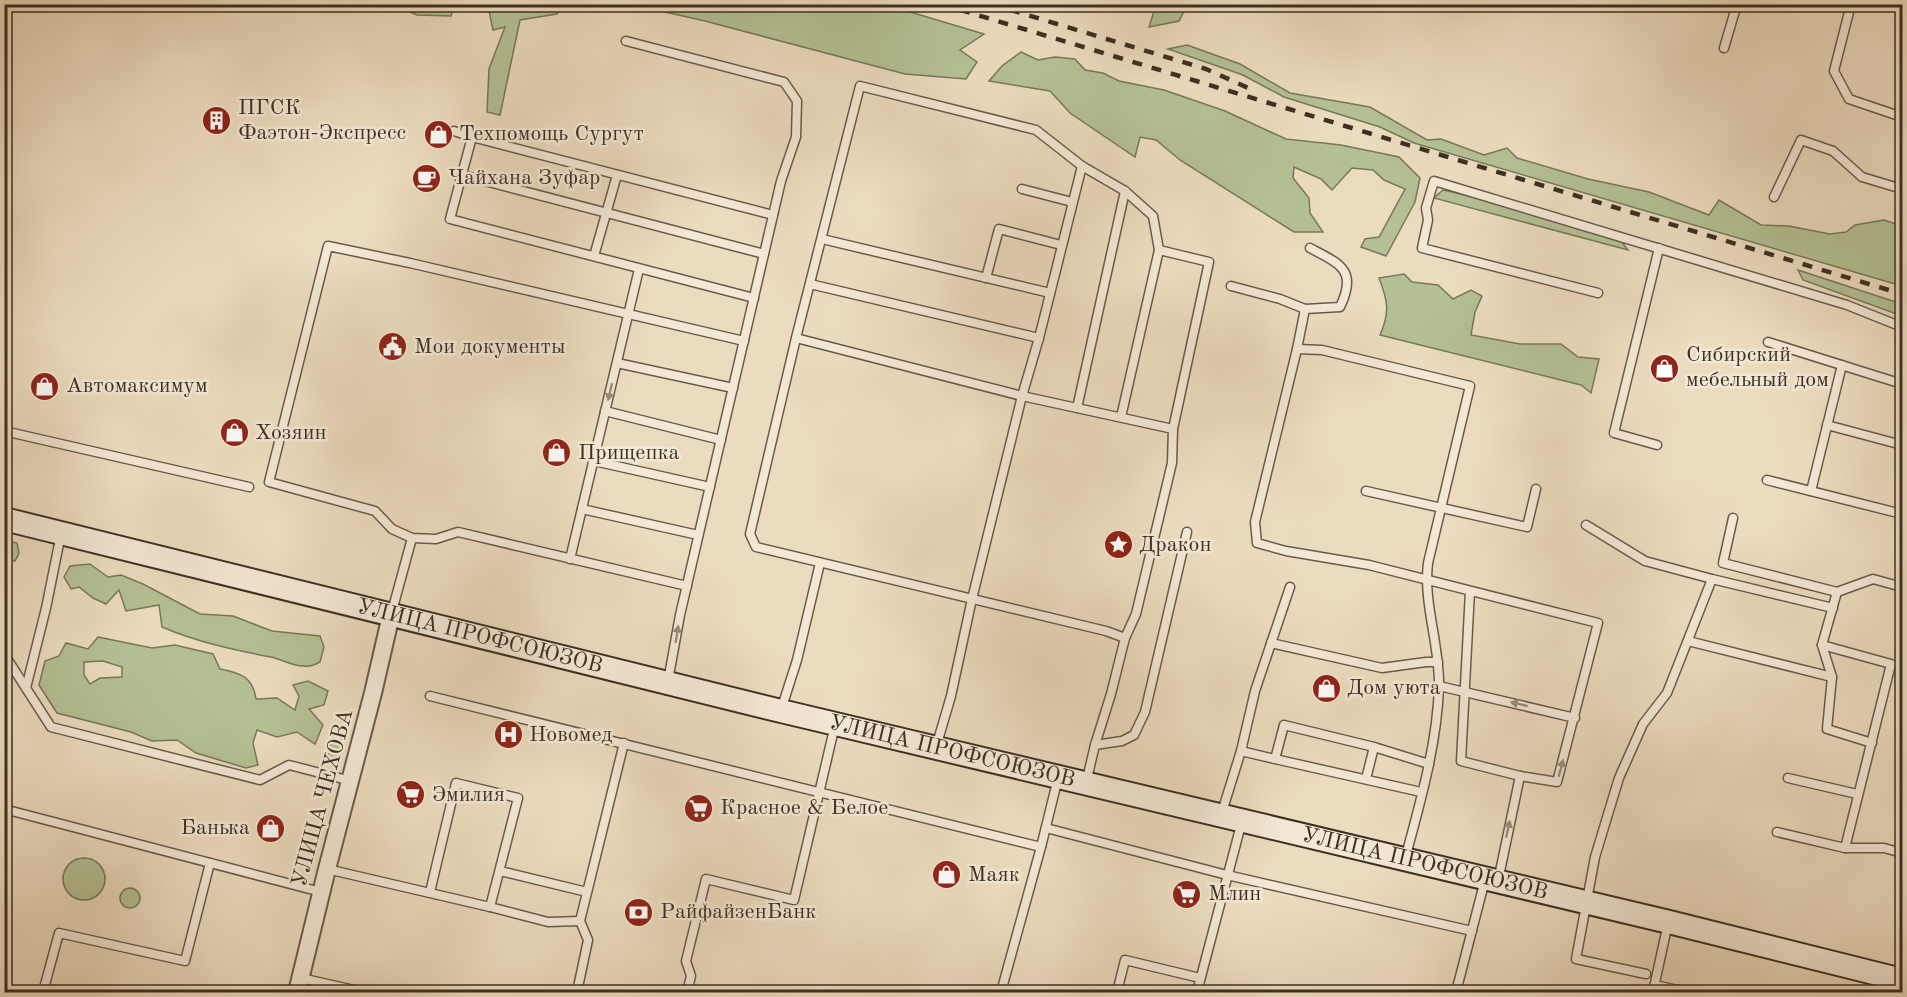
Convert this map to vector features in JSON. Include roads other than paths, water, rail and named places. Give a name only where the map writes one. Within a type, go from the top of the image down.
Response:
[{"type":"main road","name":"УЛИЦА ПРОФСОЮЗОВ","points":[[4,519],[781,711],[1669,922],[1902,980]]},
{"type":"street","name":"УЛИЦА ЧЕХОВА","points":[[299,985],[391,615]]},
{"type":"lane","points":[[1724,48],[1737,4]]},
{"type":"lane","points":[[1851,4],[1834,71],[1849,99],[1902,117]]},
{"type":"lane","points":[[626,40],[784,82],[797,101],[796,137],[781,181],[773,215],[698,535],[668,682]]},
{"type":"lane","points":[[1121,417],[1159,250],[1153,216],[1125,191],[1082,166],[1036,130],[860,86],[796,338],[750,534],[756,547],[1106,631],[1125,638]]},
{"type":"lane","points":[[454,131],[773,215]]},
{"type":"lane","points":[[472,137],[450,219],[754,298]]},
{"type":"lane","points":[[1774,197],[1801,140],[1833,151],[1862,177],[1902,189]]},
{"type":"lane","points":[[936,748],[961,658],[972,599],[1082,166]]},
{"type":"lane","points":[[462,175],[764,254]]},
{"type":"lane","points":[[594,256],[617,175]]},
{"type":"lane","points":[[1598,293],[1422,248],[1428,220],[1426,208],[1434,181],[1847,305],[1902,327]]},
{"type":"lane","points":[[1023,189],[1072,202]]},
{"type":"lane","points":[[1077,408],[1125,191]]},
{"type":"lane","points":[[986,278],[999,229],[1061,245]]},
{"type":"lane","points":[[822,239],[1050,293]]},
{"type":"lane","points":[[687,586],[458,532],[436,539],[412,538],[392,529],[375,511],[269,482],[328,246],[744,341]]},
{"type":"lane","points":[[1231,286],[1280,299],[1305,309],[1340,307],[1346,294],[1347,277],[1340,263],[1310,248]]},
{"type":"lane","points":[[1657,445],[1614,433],[1659,248]]},
{"type":"lane","points":[[1085,783],[1112,694],[1125,638],[1136,614],[1172,464],[1173,429],[1209,262],[1159,250]]},
{"type":"lane","points":[[570,559],[639,268]]},
{"type":"lane","points":[[810,284],[1039,338]]},
{"type":"lane","points":[[1305,309],[1255,522],[1257,543],[1286,551],[1369,565],[1598,623],[1557,782],[1520,776],[1461,761],[1470,591]]},
{"type":"lane","points":[[796,338],[1022,396],[1173,429]]},
{"type":"lane","points":[[1768,342],[1902,384]]},
{"type":"lane","points":[[1297,349],[1322,350],[1470,386],[1428,562],[1426,579],[1438,662],[1439,686],[1429,764],[1405,860]]},
{"type":"lane","points":[[617,363],[733,388]]},
{"type":"lane","points":[[1810,491],[1842,365]]},
{"type":"lane","points":[[605,411],[721,440]]},
{"type":"lane","points":[[1827,425],[1902,445]]},
{"type":"lane","points":[[4,431],[249,487]]},
{"type":"lane","points":[[594,461],[710,487]]},
{"type":"lane","points":[[1767,480],[1902,514]]},
{"type":"lane","points":[[1366,491],[1527,527],[1536,489]]},
{"type":"lane","points":[[582,509],[698,535]]},
{"type":"lane","points":[[1733,518],[1723,563],[1837,591],[1873,579],[1902,587]]},
{"type":"lane","points":[[1586,525],[1644,561],[1833,609]]},
{"type":"lane","points":[[1095,745],[1122,741],[1134,735],[1145,712],[1187,532]]},
{"type":"lane","points":[[26,688],[46,608],[61,533]]},
{"type":"lane","points":[[391,615],[412,538]]},
{"type":"lane","points":[[781,711],[797,660],[820,563]]},
{"type":"lane","points":[[1646,974],[1576,959],[1595,857],[1619,778],[1643,724],[1667,693],[1712,579]]},
{"type":"lane","points":[[1198,992],[1227,875],[1231,818],[1241,751],[1255,692],[1290,587]]},
{"type":"lane","points":[[1837,591],[1822,645],[1832,677],[1827,729],[1872,743]]},
{"type":"lane","points":[[1688,642],[1832,677]]},
{"type":"lane","points":[[1271,643],[1382,668],[1438,662]]},
{"type":"lane","points":[[1822,645],[1891,664],[1845,849]]},
{"type":"lane","points":[[4,654],[51,727],[260,780],[289,765],[351,781]]},
{"type":"lane","points":[[1439,686],[1575,718]]},
{"type":"lane","points":[[430,696],[1041,847]]},
{"type":"lane","points":[[687,993],[692,976],[686,961],[706,879],[794,900],[835,724]]},
{"type":"lane","points":[[1275,759],[1284,725],[1374,747],[1429,764]]},
{"type":"lane","points":[[577,993],[588,940],[580,921],[624,743]]},
{"type":"lane","points":[[1366,779],[1374,747]]},
{"type":"lane","points":[[1241,751],[1421,792]]},
{"type":"lane","points":[[1456,993],[1472,931],[1492,880],[1520,776]]},
{"type":"lane","points":[[1001,993],[1058,777]]},
{"type":"lane","points":[[1788,778],[1857,795]]},
{"type":"lane","points":[[430,892],[456,783],[518,798],[490,907]]},
{"type":"lane","points":[[4,809],[321,892]]},
{"type":"lane","points":[[1046,828],[1227,875],[1472,931]]},
{"type":"lane","points":[[1777,832],[1845,849],[1884,848],[1902,853]]},
{"type":"lane","points":[[43,993],[59,933],[185,961],[210,863]]},
{"type":"lane","points":[[327,868],[548,922],[580,921]]},
{"type":"lane","points":[[500,871],[587,892]]},
{"type":"lane","points":[[1669,922],[1654,989],[1687,993]]},
{"type":"lane","points":[[1117,993],[1125,960],[1200,978]]},
{"type":"lane","points":[[299,985],[363,993]]},
{"type":"railway","points":[[941,4],[1902,294]]},
{"type":"railway","points":[[991,4],[1206,69],[1255,91]]},
{"type":"place","name":"ПГСК Фаэтон-Экспресс","points":[[217,121]]},
{"type":"place","name":"Техпомощь Сургут","points":[[438,134]]},
{"type":"place","name":"Чайхана Зуфар","points":[[427,178]]},
{"type":"place","name":"Мои документы","points":[[393,347]]},
{"type":"place","name":"Сибирский мебельный дом","points":[[1665,368]]},
{"type":"place","name":"Автомаксимум","points":[[45,386]]},
{"type":"place","name":"Хозяин","points":[[234,433]]},
{"type":"place","name":"Прищепка","points":[[557,453]]},
{"type":"place","name":"Дракон","points":[[1118,545]]},
{"type":"place","name":"Дом уюта","points":[[1326,688]]},
{"type":"place","name":"Новомед","points":[[508,735]]},
{"type":"place","name":"Эмилия","points":[[411,795]]},
{"type":"place","name":"Красное & Белое","points":[[699,808]]},
{"type":"place","name":"Банька","points":[[271,828]]},
{"type":"place","name":"Маяк","points":[[947,875]]},
{"type":"place","name":"Млин","points":[[1187,894]]},
{"type":"place","name":"РайфайзенБанк","points":[[639,912]]}]
